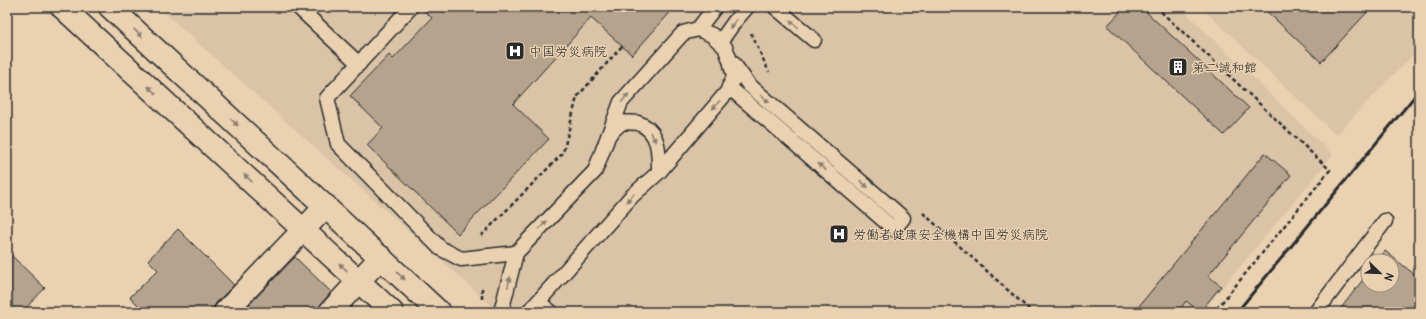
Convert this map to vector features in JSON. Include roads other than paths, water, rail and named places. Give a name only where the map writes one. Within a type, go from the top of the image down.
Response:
[{"type":"street","points":[[62,7],[392,312]]},
{"type":"street","points":[[110,7],[439,312]]},
{"type":"street","points":[[226,312],[326,206]]},
{"type":"street","points":[[330,312],[381,257]]},
{"type":"lane","points":[[298,7],[359,64]]},
{"type":"lane","points":[[501,312],[516,253],[595,171],[621,102],[683,33],[698,29],[715,7]]},
{"type":"lane","points":[[720,42],[735,20],[748,7]]},
{"type":"lane","points":[[775,7],[814,40]]},
{"type":"lane","points":[[410,8],[327,98],[338,144],[440,248],[462,259],[516,253]]},
{"type":"lane","points":[[528,312],[632,196],[659,172],[727,92],[734,77],[725,47],[712,35],[698,29]]},
{"type":"lane","points":[[730,60],[749,85],[903,218],[894,229],[730,87]]},
{"type":"lane","points":[[609,133],[622,122],[638,123],[651,132],[658,146],[659,172]]},
{"type":"lane","points":[[1316,312],[1385,221]]},
{"type":"lane","points":[[538,302],[551,312]]},
{"type":"railway","points":[[1237,312],[1419,91]]},
{"type":"place","name":"中国労災病院","points":[[515,51]]},
{"type":"place","name":"第二誠和館","points":[[1178,67]]},
{"type":"place","name":"労働者健康安全機構中国労災病院","points":[[839,234]]}]
